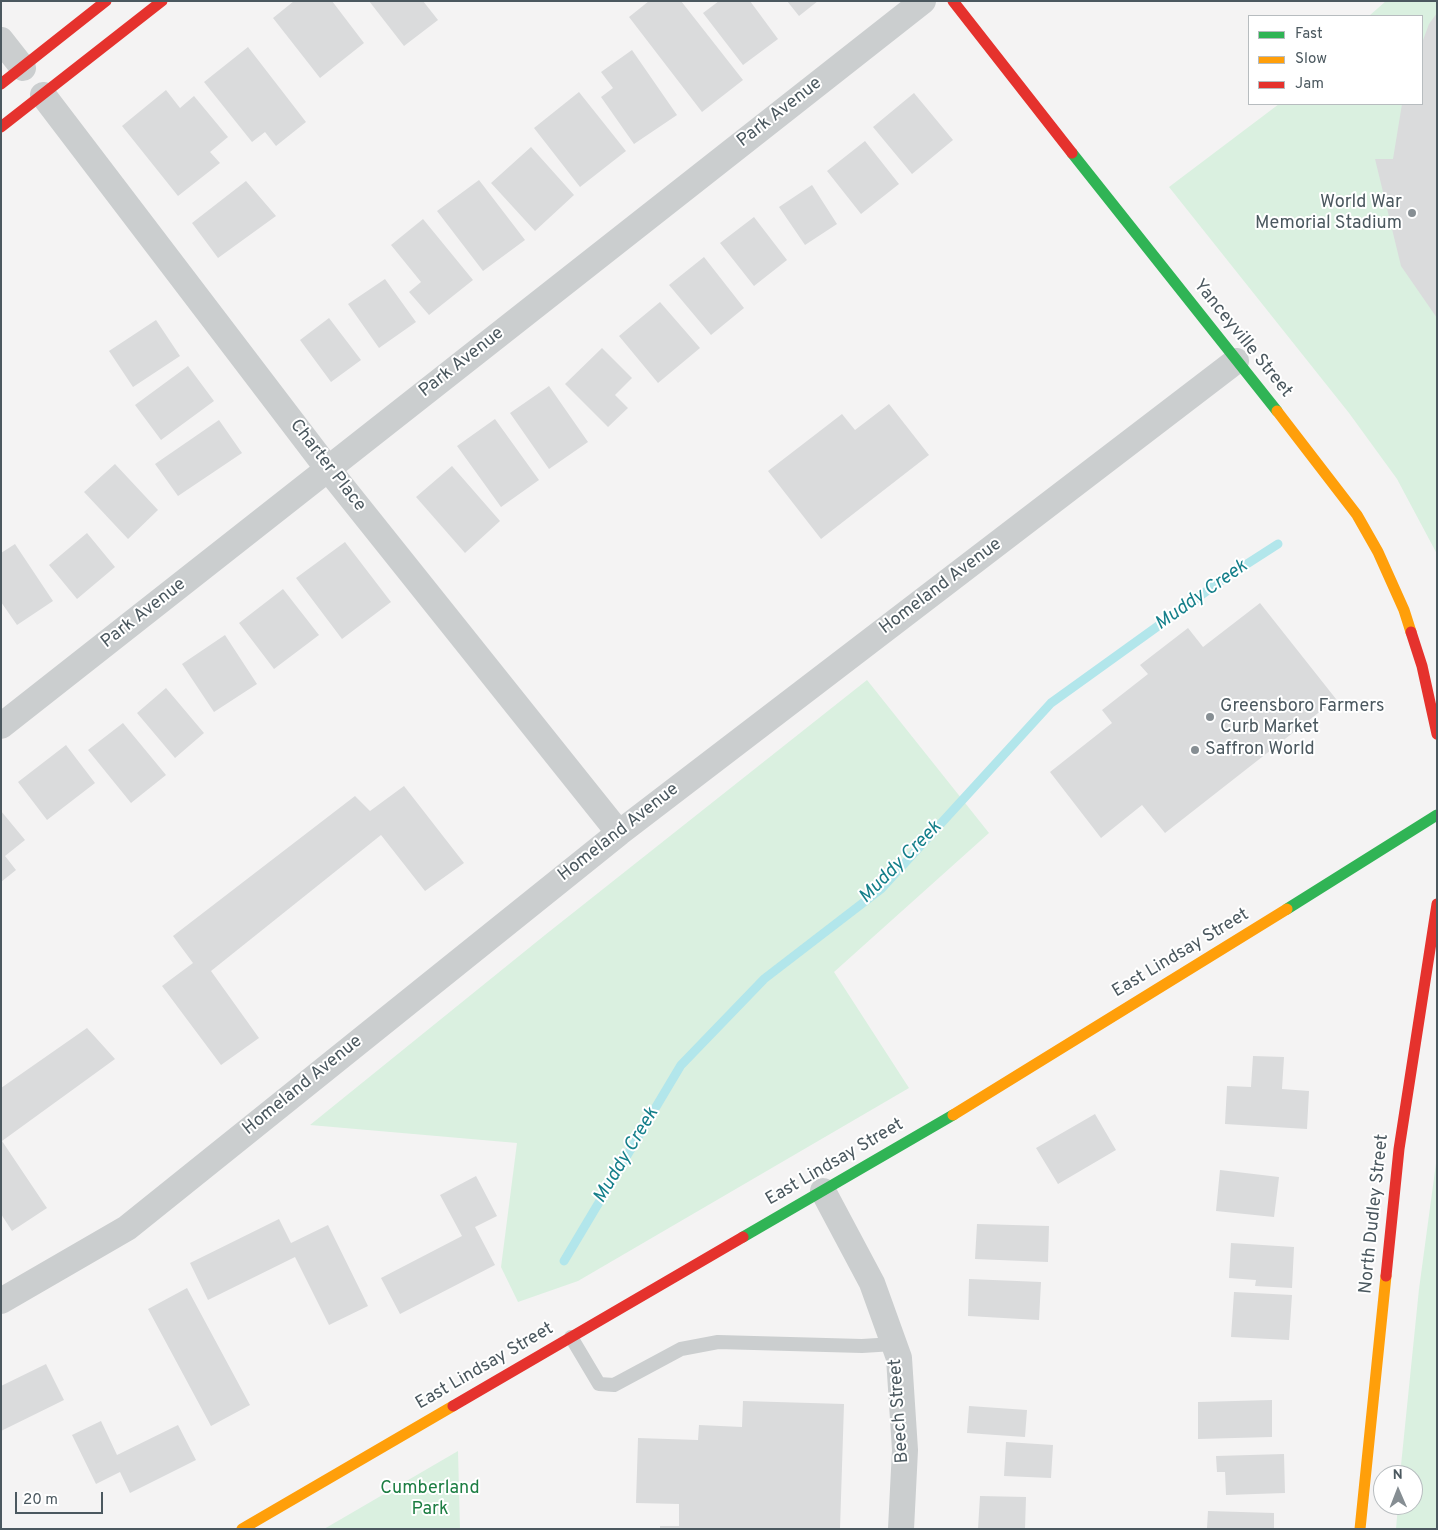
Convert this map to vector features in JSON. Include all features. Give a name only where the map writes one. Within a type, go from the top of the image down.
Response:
[{"type":"street","points":[[1,84],[106,1]]},
{"type":"street","points":[[1,127],[162,1]]},
{"type":"street","name":"Park Avenue","points":[[1,726],[923,1]]},
{"type":"street","name":"Yanceyville Street","points":[[953,1],[1313,456],[1357,515],[1378,552],[1404,610],[1422,666],[1437,734]]},
{"type":"street","points":[[1,40],[22,68]]},
{"type":"street","name":"Charter Place","points":[[43,95],[328,469],[618,833]]},
{"type":"street","name":"Homeland Avenue","points":[[1,1301],[127,1228],[618,833],[1236,361]]},
{"type":"street","name":"East Lindsay Street","points":[[242,1529],[822,1191],[1278,916],[1437,815]]},
{"type":"street","name":"North Dudley Street","points":[[1360,1529],[1399,1149],[1437,904]]},
{"type":"street","name":"Beech Street","points":[[822,1191],[872,1283],[899,1358],[906,1450],[901,1529]]},
{"type":"lane","points":[[571,1337],[599,1384],[614,1385],[681,1349],[718,1342],[862,1346],[894,1344]]},
{"type":"green space","points":[[1386,1],[1437,1],[1437,554],[1397,479],[1349,413],[1169,187],[1278,105],[1423,105],[1423,15],[1370,15]]},
{"type":"green space","points":[[867,680],[989,833],[834,972],[909,1088],[578,1281],[518,1302],[501,1267],[517,1143],[310,1125],[545,935]]},
{"type":"green space","points":[[1437,1156],[1437,1529],[1396,1529],[1397,1515],[1423,1515],[1423,1465],[1401,1465],[1419,1289]]},
{"type":"green space","name":"Cumberland Park","points":[[458,1451],[460,1529],[324,1529]]},
{"type":"building","points":[[294,1],[332,1],[364,43],[320,78],[273,18]]},
{"type":"building","points":[[369,1],[423,1],[438,20],[404,46]]},
{"type":"building","points":[[649,1],[681,1],[743,80],[702,112],[629,17]]},
{"type":"building","points":[[719,1],[750,1],[778,39],[743,65],[703,13]]},
{"type":"building","points":[[787,1],[818,1],[799,16]]},
{"type":"building","name":"World War Memorial Stadium","points":[[1437,13],[1437,318],[1401,266],[1375,159],[1393,159],[1402,105],[1423,105],[1423,40],[1429,24]]},
{"type":"building","points":[[248,47],[306,122],[276,146],[265,132],[252,142],[204,82]]},
{"type":"building","points":[[632,50],[677,115],[634,144],[601,97],[613,88],[601,72]]},
{"type":"building","points":[[166,90],[180,108],[194,96],[228,137],[210,152],[220,163],[178,196],[122,126]]},
{"type":"building","points":[[579,92],[626,151],[580,187],[534,128]]},
{"type":"building","points":[[914,93],[953,140],[912,174],[873,127]]},
{"type":"building","points":[[865,141],[899,184],[861,214],[827,171]]},
{"type":"building","points":[[531,147],[574,195],[535,231],[491,183]]},
{"type":"building","points":[[479,180],[525,240],[483,271],[437,211]]},
{"type":"building","points":[[246,181],[276,216],[218,258],[192,223]]},
{"type":"building","points":[[812,185],[837,224],[805,245],[779,207]]},
{"type":"building","points":[[754,217],[787,260],[754,286],[720,243]]},
{"type":"building","points":[[423,219],[473,280],[429,315],[409,292],[421,282],[391,245]]},
{"type":"building","points":[[704,257],[744,308],[711,335],[669,285]]},
{"type":"building","points":[[385,279],[416,322],[379,348],[348,304]]},
{"type":"building","points":[[660,302],[700,348],[658,383],[619,336]]},
{"type":"building","points":[[329,318],[361,360],[331,382],[300,340]]},
{"type":"building","points":[[156,320],[180,356],[133,387],[109,351]]},
{"type":"building","points":[[602,348],[632,378],[615,395],[628,408],[608,427],[565,384]]},
{"type":"building","points":[[188,366],[214,401],[161,440],[135,405]]},
{"type":"building","points":[[549,386],[588,442],[549,469],[510,413]]},
{"type":"building","points":[[889,404],[929,455],[821,539],[768,471],[842,414],[855,430]]},
{"type":"building","points":[[495,419],[539,480],[501,507],[457,446]]},
{"type":"building","points":[[219,420],[242,453],[178,496],[155,464]]},
{"type":"building","points":[[115,464],[158,510],[128,539],[84,492]]},
{"type":"building","points":[[452,466],[500,521],[465,553],[416,497]]},
{"type":"building","points":[[87,533],[115,567],[77,599],[49,565]]},
{"type":"building","points":[[345,542],[391,602],[342,639],[296,578]]},
{"type":"building","points":[[15,544],[53,601],[17,625],[1,602],[1,553]]},
{"type":"building","points":[[283,589],[319,635],[274,669],[239,623]]},
{"type":"building","name":"Greensboro Farmers Curb Market","points":[[1260,603],[1336,699],[1165,833],[1142,805],[1101,838],[1050,772],[1112,723],[1102,710],[1148,674],[1140,665],[1188,628],[1203,647]]},
{"type":"building","points":[[225,635],[257,684],[214,712],[182,664]]},
{"type":"building","points":[[166,688],[204,733],[175,758],[137,713]]},
{"type":"building","points":[[123,723],[166,775],[131,803],[88,750]]},
{"type":"building","points":[[66,745],[95,783],[47,820],[18,782]]},
{"type":"building","points":[[404,786],[464,863],[425,891],[381,835],[211,971],[259,1038],[221,1065],[162,986],[193,963],[173,936],[355,796],[370,811]]},
{"type":"building","points":[[1,811],[25,840],[5,856],[16,870],[1,882]]},
{"type":"building","points":[[87,1028],[115,1059],[2,1141],[47,1208],[12,1231],[1,1214],[1,1088]]},
{"type":"building","points":[[1253,1056],[1284,1057],[1282,1089],[1309,1091],[1307,1129],[1225,1124],[1227,1086],[1251,1087]]},
{"type":"building","points":[[1095,1114],[1116,1150],[1058,1184],[1036,1148]]},
{"type":"building","points":[[1220,1170],[1279,1177],[1274,1217],[1216,1211]]},
{"type":"building","points":[[476,1176],[497,1216],[475,1227],[495,1265],[400,1314],[381,1278],[462,1236],[440,1195]]},
{"type":"building","points":[[279,1219],[291,1243],[328,1225],[368,1306],[329,1325],[295,1257],[208,1300],[190,1263]]},
{"type":"building","points":[[977,1224],[1049,1226],[1048,1262],[975,1259]]},
{"type":"building","points":[[1231,1243],[1294,1247],[1292,1288],[1255,1286],[1256,1280],[1229,1278]]},
{"type":"building","points":[[969,1279],[1041,1282],[1039,1320],[968,1316]]},
{"type":"building","points":[[187,1288],[250,1405],[211,1426],[148,1309]]},
{"type":"building","points":[[1234,1292],[1292,1295],[1289,1340],[1231,1337]]},
{"type":"building","points":[[46,1364],[64,1400],[1,1431],[1,1386]]},
{"type":"building","points":[[1272,1400],[1272,1437],[1198,1439],[1198,1402]]},
{"type":"building","points":[[743,1401],[844,1404],[840,1529],[660,1529],[660,1526],[679,1526],[679,1504],[636,1503],[638,1438],[698,1440],[699,1425],[742,1427]]},
{"type":"building","points":[[969,1406],[1027,1410],[1025,1437],[967,1433]]},
{"type":"building","points":[[101,1421],[117,1455],[178,1425],[196,1460],[130,1493],[120,1472],[96,1484],[72,1435]]},
{"type":"building","points":[[1006,1442],[1053,1445],[1051,1478],[1004,1476]]},
{"type":"building","points":[[1284,1454],[1285,1493],[1226,1495],[1225,1472],[1217,1472],[1216,1456]]},
{"type":"building","points":[[980,1496],[1026,1497],[1025,1529],[978,1529]]},
{"type":"building","points":[[1208,1511],[1274,1513],[1274,1529],[1207,1528]]},
{"type":"waterway","name":"Muddy Creek","points":[[564,1261],[681,1065],[764,979],[881,889],[1051,703],[1222,580],[1278,544]]},
{"type":"traffic: fast","points":[[1072,153],[1277,411]]},
{"type":"traffic: fast","points":[[1287,909],[1437,815]]},
{"type":"traffic: fast","points":[[743,1237],[953,1115]]},
{"type":"traffic: slow","points":[[1277,411],[1357,515],[1378,552],[1404,610],[1411,632]]},
{"type":"traffic: slow","points":[[953,1115],[1287,909]]},
{"type":"traffic: slow","points":[[1360,1529],[1386,1276]]},
{"type":"traffic: slow","points":[[242,1529],[453,1406]]},
{"type":"traffic: jam","points":[[1,84],[106,1]]},
{"type":"traffic: jam","points":[[1,127],[162,1]]},
{"type":"traffic: jam","points":[[953,1],[1072,153]]},
{"type":"traffic: jam","points":[[1411,632],[1422,666],[1437,734]]},
{"type":"traffic: jam","points":[[1386,1276],[1399,1149],[1437,904]]},
{"type":"traffic: jam","points":[[453,1406],[743,1237]]},
{"type":"place","name":"World War Memorial Stadium","points":[[1412,213]]},
{"type":"place","name":"Greensboro Farmers Curb Market","points":[[1210,717]]},
{"type":"place","name":"Saffron World","points":[[1195,750]]}]
